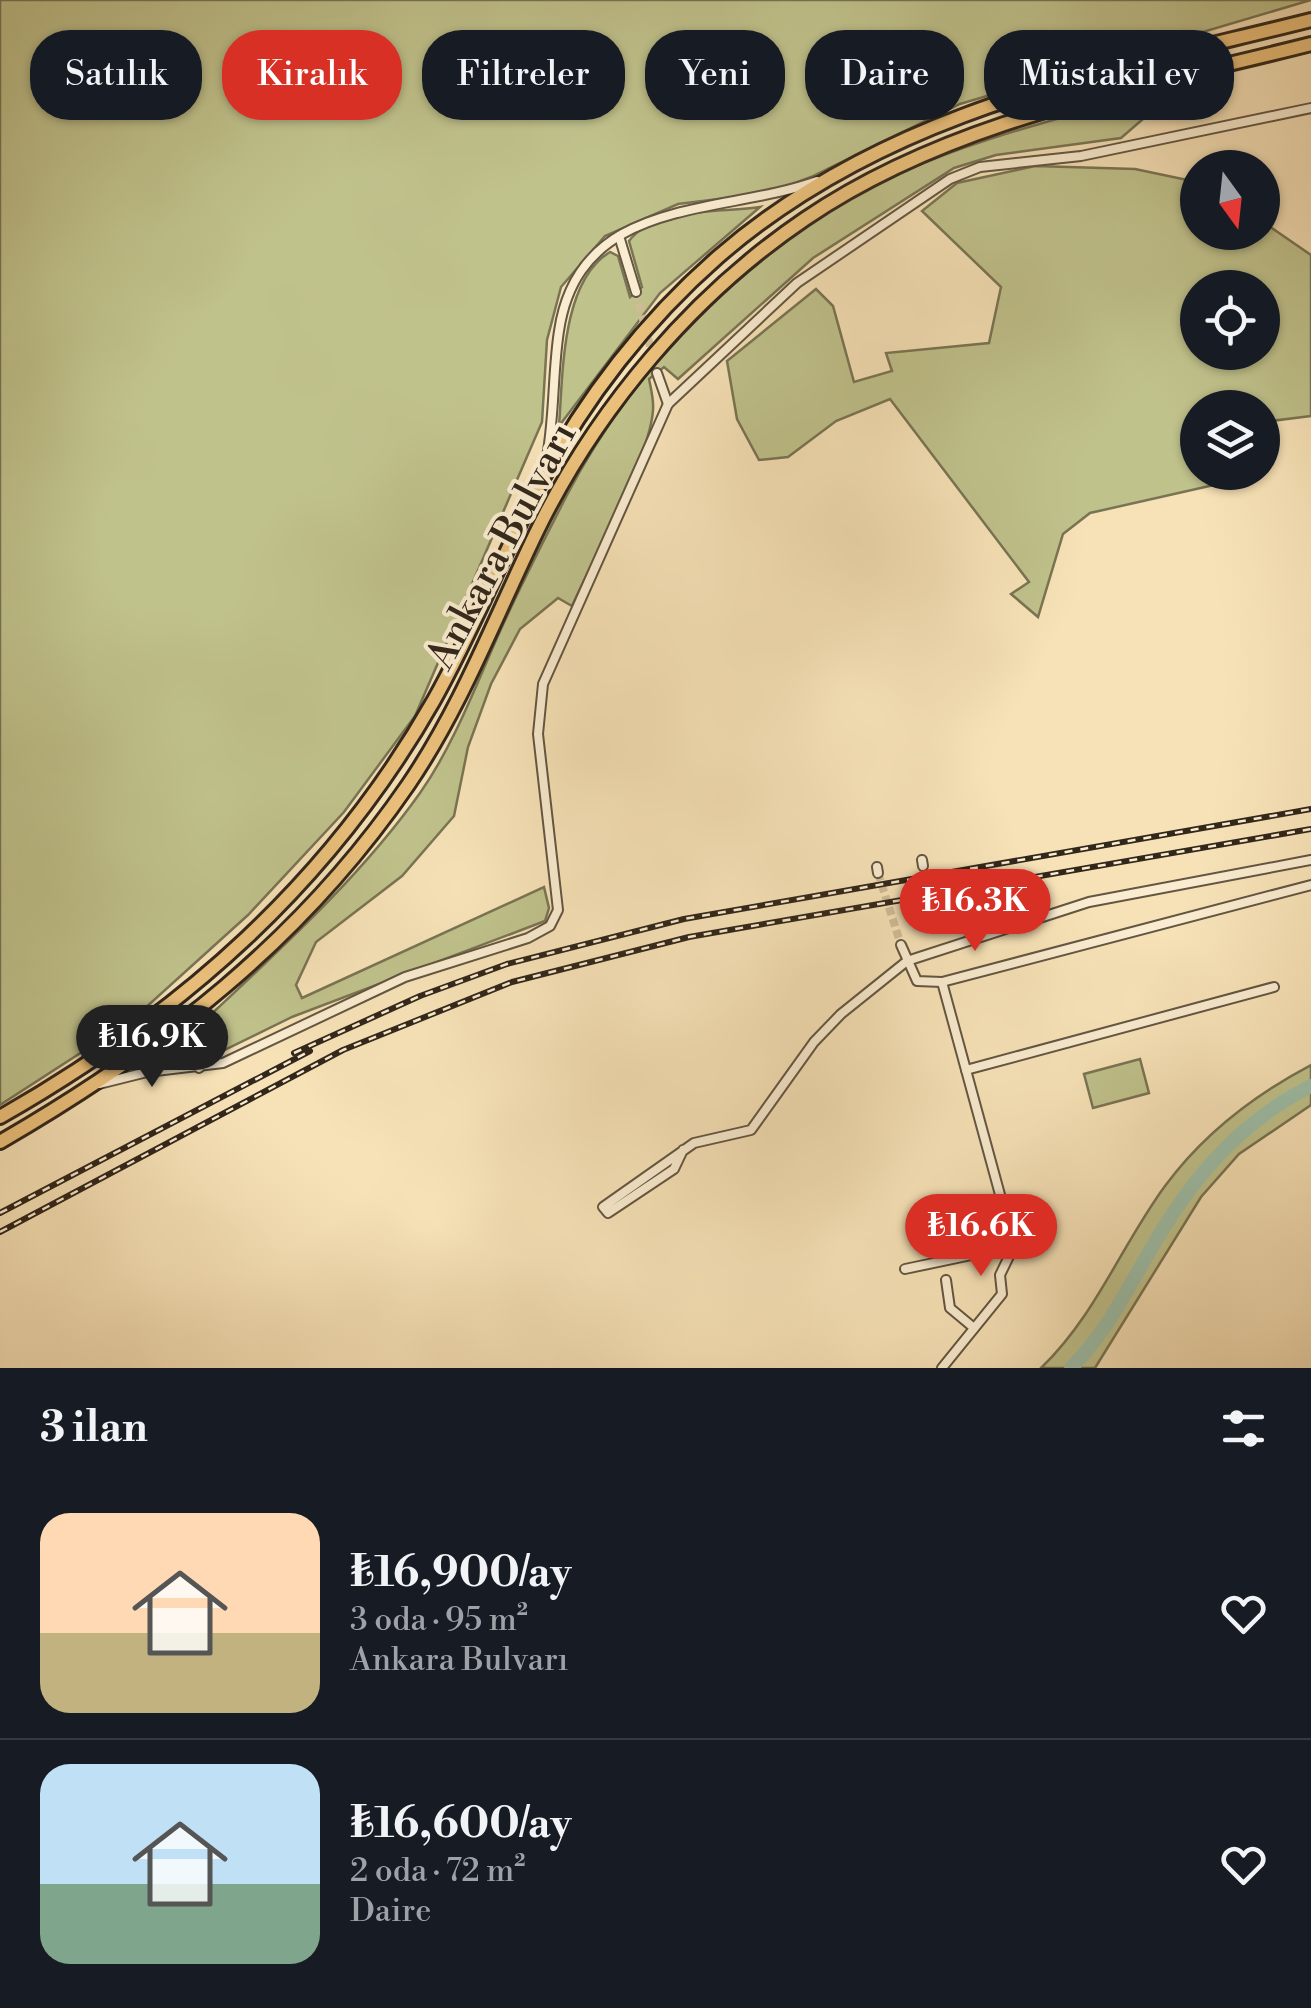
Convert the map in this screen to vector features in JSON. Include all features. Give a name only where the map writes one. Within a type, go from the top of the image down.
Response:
[{"type":"main road","name":"Ankara Bulvarı","points":[[0,1117],[78,1072],[179,1001],[260,926],[336,846],[391,771],[436,696],[542,479],[617,360],[718,257],[830,176],[872,151],[981,106],[1056,83],[1311,20]]},
{"type":"main road","name":"Ankara Bulvarı","points":[[0,1142],[99,1084],[193,1017],[283,935],[354,858],[398,798],[455,706],[541,524],[585,449],[635,376],[733,274],[804,220],[882,171],[973,132],[1311,44]]},
{"type":"street","points":[[99,1084],[147,1072],[223,1063],[405,977],[528,938],[550,926],[558,910],[538,734],[543,684],[668,404],[797,283],[950,179],[980,167],[1081,156],[1311,108]]},
{"type":"street","points":[[542,479],[552,431],[559,328],[573,287],[591,258],[619,236],[680,209],[782,194],[830,176]]},
{"type":"street","points":[[619,236],[636,292]]},
{"type":"street","points":[[657,373],[668,404]]},
{"type":"street","points":[[684,1150],[674,1168],[608,1213],[603,1207],[684,1150],[714,1137],[752,1130],[814,1042],[841,1014],[907,962],[1089,902],[1311,860]]},
{"type":"street","points":[[901,945],[922,985],[1311,885]]},
{"type":"street","points":[[938,934],[942,948]]},
{"type":"street","points":[[942,982],[1014,1246],[1000,1275],[1002,1294],[942,1368]]},
{"type":"street","points":[[966,1070],[1274,987]]},
{"type":"street","points":[[193,1017],[189,1056],[199,1068]]},
{"type":"street","points":[[905,1269],[1014,1246]]},
{"type":"street","points":[[946,1280],[950,1308],[974,1328]]},
{"type":"green space","points":[[0,0],[1311,0],[1210,30],[984,30],[984,97],[964,103],[964,30],[805,30],[805,120],[927,120],[811,177],[769,193],[678,204],[605,236],[561,287],[547,340],[542,422],[415,716],[344,812],[248,915],[133,1019],[0,1105]]},
{"type":"green space","points":[[1142,120],[1121,138],[996,155],[954,168],[813,258],[678,379],[664,367],[649,379],[653,406],[650,429],[619,507],[572,606],[558,598],[520,629],[491,684],[468,747],[454,816],[402,876],[316,942],[296,985],[302,998],[544,887],[549,908],[545,921],[292,1017],[204,1060],[195,1059],[194,1034],[202,1023],[344,885],[396,825],[432,775],[567,495],[627,400],[664,354],[748,271],[842,203],[921,164],[1047,122]]},
{"type":"green space","points":[[1035,166],[1135,169],[1180,178],[1180,250],[1280,250],[1280,234],[1311,255],[1311,416],[1280,420],[1280,390],[1180,390],[1180,490],[1192,490],[1090,513],[1063,534],[1038,617],[1011,594],[1029,582],[890,399],[836,421],[788,457],[759,460],[737,419],[727,361],[816,289],[833,306],[854,382],[892,371],[886,353],[989,343],[1001,287],[922,211],[957,183]]},
{"type":"green space","points":[[760,207],[660,293],[559,426],[564,356],[573,306],[594,266],[610,252],[618,256],[630,297],[642,287],[629,241],[641,230],[672,216]]},
{"type":"green space","points":[[1140,1059],[1149,1093],[1093,1108],[1084,1074]]},
{"type":"green space","points":[[1311,1065],[1311,1105],[1239,1154],[1201,1197],[1095,1368],[1041,1368],[1077,1326],[1149,1209],[1196,1149],[1231,1117]]},
{"type":"waterway","points":[[1071,1368],[1104,1328],[1198,1179],[1260,1118],[1311,1086]]},
{"type":"tunnel","points":[[636,292],[657,373]]},
{"type":"tunnel","points":[[923,866],[938,934]]},
{"type":"tunnel","points":[[878,873],[901,945]]},
{"type":"railway","points":[[294,1053],[420,996],[507,964],[684,919],[1311,809]]},
{"type":"railway","points":[[0,1232],[343,1050],[512,982],[689,937],[1311,829]]},
{"type":"railway","points":[[0,1213],[310,1051]]}]
